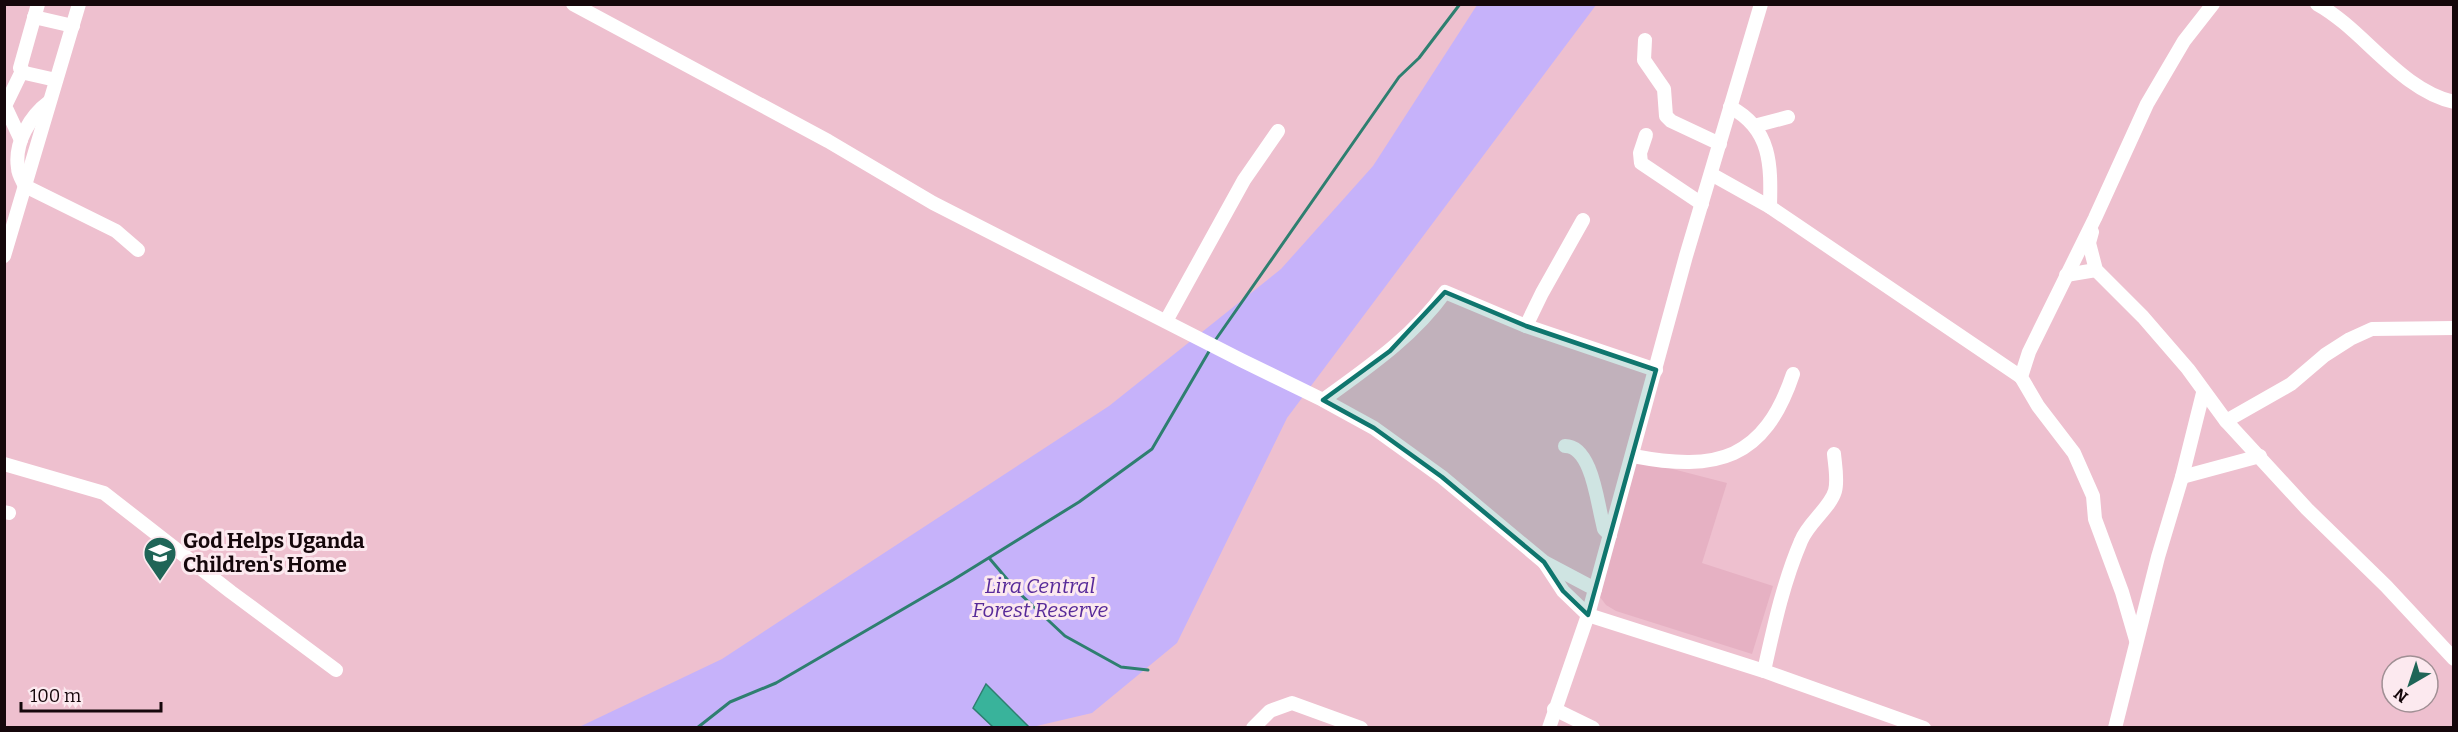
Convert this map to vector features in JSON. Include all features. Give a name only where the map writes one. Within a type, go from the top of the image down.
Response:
[{"type":"street","points":[[4,256],[79,4]]},
{"type":"street","points":[[573,4],[828,141],[933,203],[1374,428],[1419,459],[1544,562],[1595,589]]},
{"type":"street","points":[[1549,728],[1588,615],[1702,204],[1761,4]]},
{"type":"street","points":[[2021,377],[2029,352],[2095,218],[2147,104],[2184,41],[2213,4]]},
{"type":"street","points":[[2317,4],[2421,88],[2454,102]]},
{"type":"street","points":[[21,140],[5,106],[22,71],[20,68],[36,11],[73,26]]},
{"type":"street","points":[[1645,40],[1644,60],[1664,89],[1666,116],[1671,121],[1720,144]]},
{"type":"street","points":[[22,71],[56,80]]},
{"type":"street","points":[[49,102],[34,115],[21,140],[18,168],[25,186],[116,231],[138,250]]},
{"type":"street","points":[[1730,107],[1745,116],[1754,126],[1770,161],[1770,207]]},
{"type":"street","points":[[1754,126],[1788,117]]},
{"type":"street","points":[[1166,321],[1244,180],[1278,131]]},
{"type":"street","points":[[1646,135],[1640,153],[1641,163],[1702,204]]},
{"type":"street","points":[[1711,174],[1770,207],[2021,377],[2038,406],[2074,453],[2092,496],[2095,519],[2122,592],[2136,640]]},
{"type":"street","points":[[2095,218],[2089,243],[2096,270],[2143,317],[2188,369],[2203,393],[2226,421],[2307,509],[2386,586],[2454,660]]},
{"type":"street","points":[[1526,326],[1583,220]]},
{"type":"street","points":[[2066,275],[2096,270]]},
{"type":"street","points":[[1323,400],[1390,351],[1445,292],[1526,326],[1656,370]]},
{"type":"street","points":[[2226,421],[2282,389],[2325,355],[2350,339],[2372,329],[2454,328]]},
{"type":"street","points":[[1633,456],[1658,461],[1693,462],[1724,458],[1736,453],[1757,439],[1764,430],[1785,398],[1793,374]]},
{"type":"street","points":[[2115,728],[2158,556],[2182,477],[2203,393]]},
{"type":"street","points":[[1564,446],[1570,446],[1577,451],[1588,464],[1602,520],[1610,535]]},
{"type":"street","points":[[1764,671],[1780,596],[1801,541],[1808,526],[1833,497],[1836,489],[1834,454]]},
{"type":"street","points":[[2182,477],[2260,456]]},
{"type":"street","points":[[4,464],[104,493],[336,670]]},
{"type":"street","points":[[1544,562],[1563,591],[1588,615],[1764,671],[1924,728]]},
{"type":"street","points":[[1253,728],[1270,711],[1292,703],[1361,728]]},
{"type":"street","points":[[1554,709],[1593,728]]},
{"type":"highlighted area","points":[[1445,292],[1526,326],[1656,370],[1588,615],[1563,591],[1544,562],[1442,477],[1374,428],[1323,400],[1390,351]]},
{"type":"shaded area","points":[[1634,459],[1727,483],[1702,563],[1773,586],[1752,654],[1616,611],[1606,605],[1600,597],[1598,588]]},
{"type":"shaded area","points":[[986,684],[1029,727],[993,727],[973,708]]},
{"type":"green space","name":"Lira Central Forest Reserve","points":[[1477,5],[1596,5],[1287,418],[1177,643],[1092,713],[1028,728],[577,728],[722,659],[1109,406],[1281,269],[1373,166]]},
{"type":"waterway","points":[[1214,342],[1399,77],[1419,58],[1460,4]]},
{"type":"waterway","points":[[697,728],[730,702],[776,683],[953,580],[1079,502],[1152,449],[1211,348]]},
{"type":"waterway","points":[[990,559],[1017,591],[1065,636],[1121,667],[1148,670]]},
{"type":"place","name":"God Helps Uganda Children's Home","points":[[160,582]]}]
